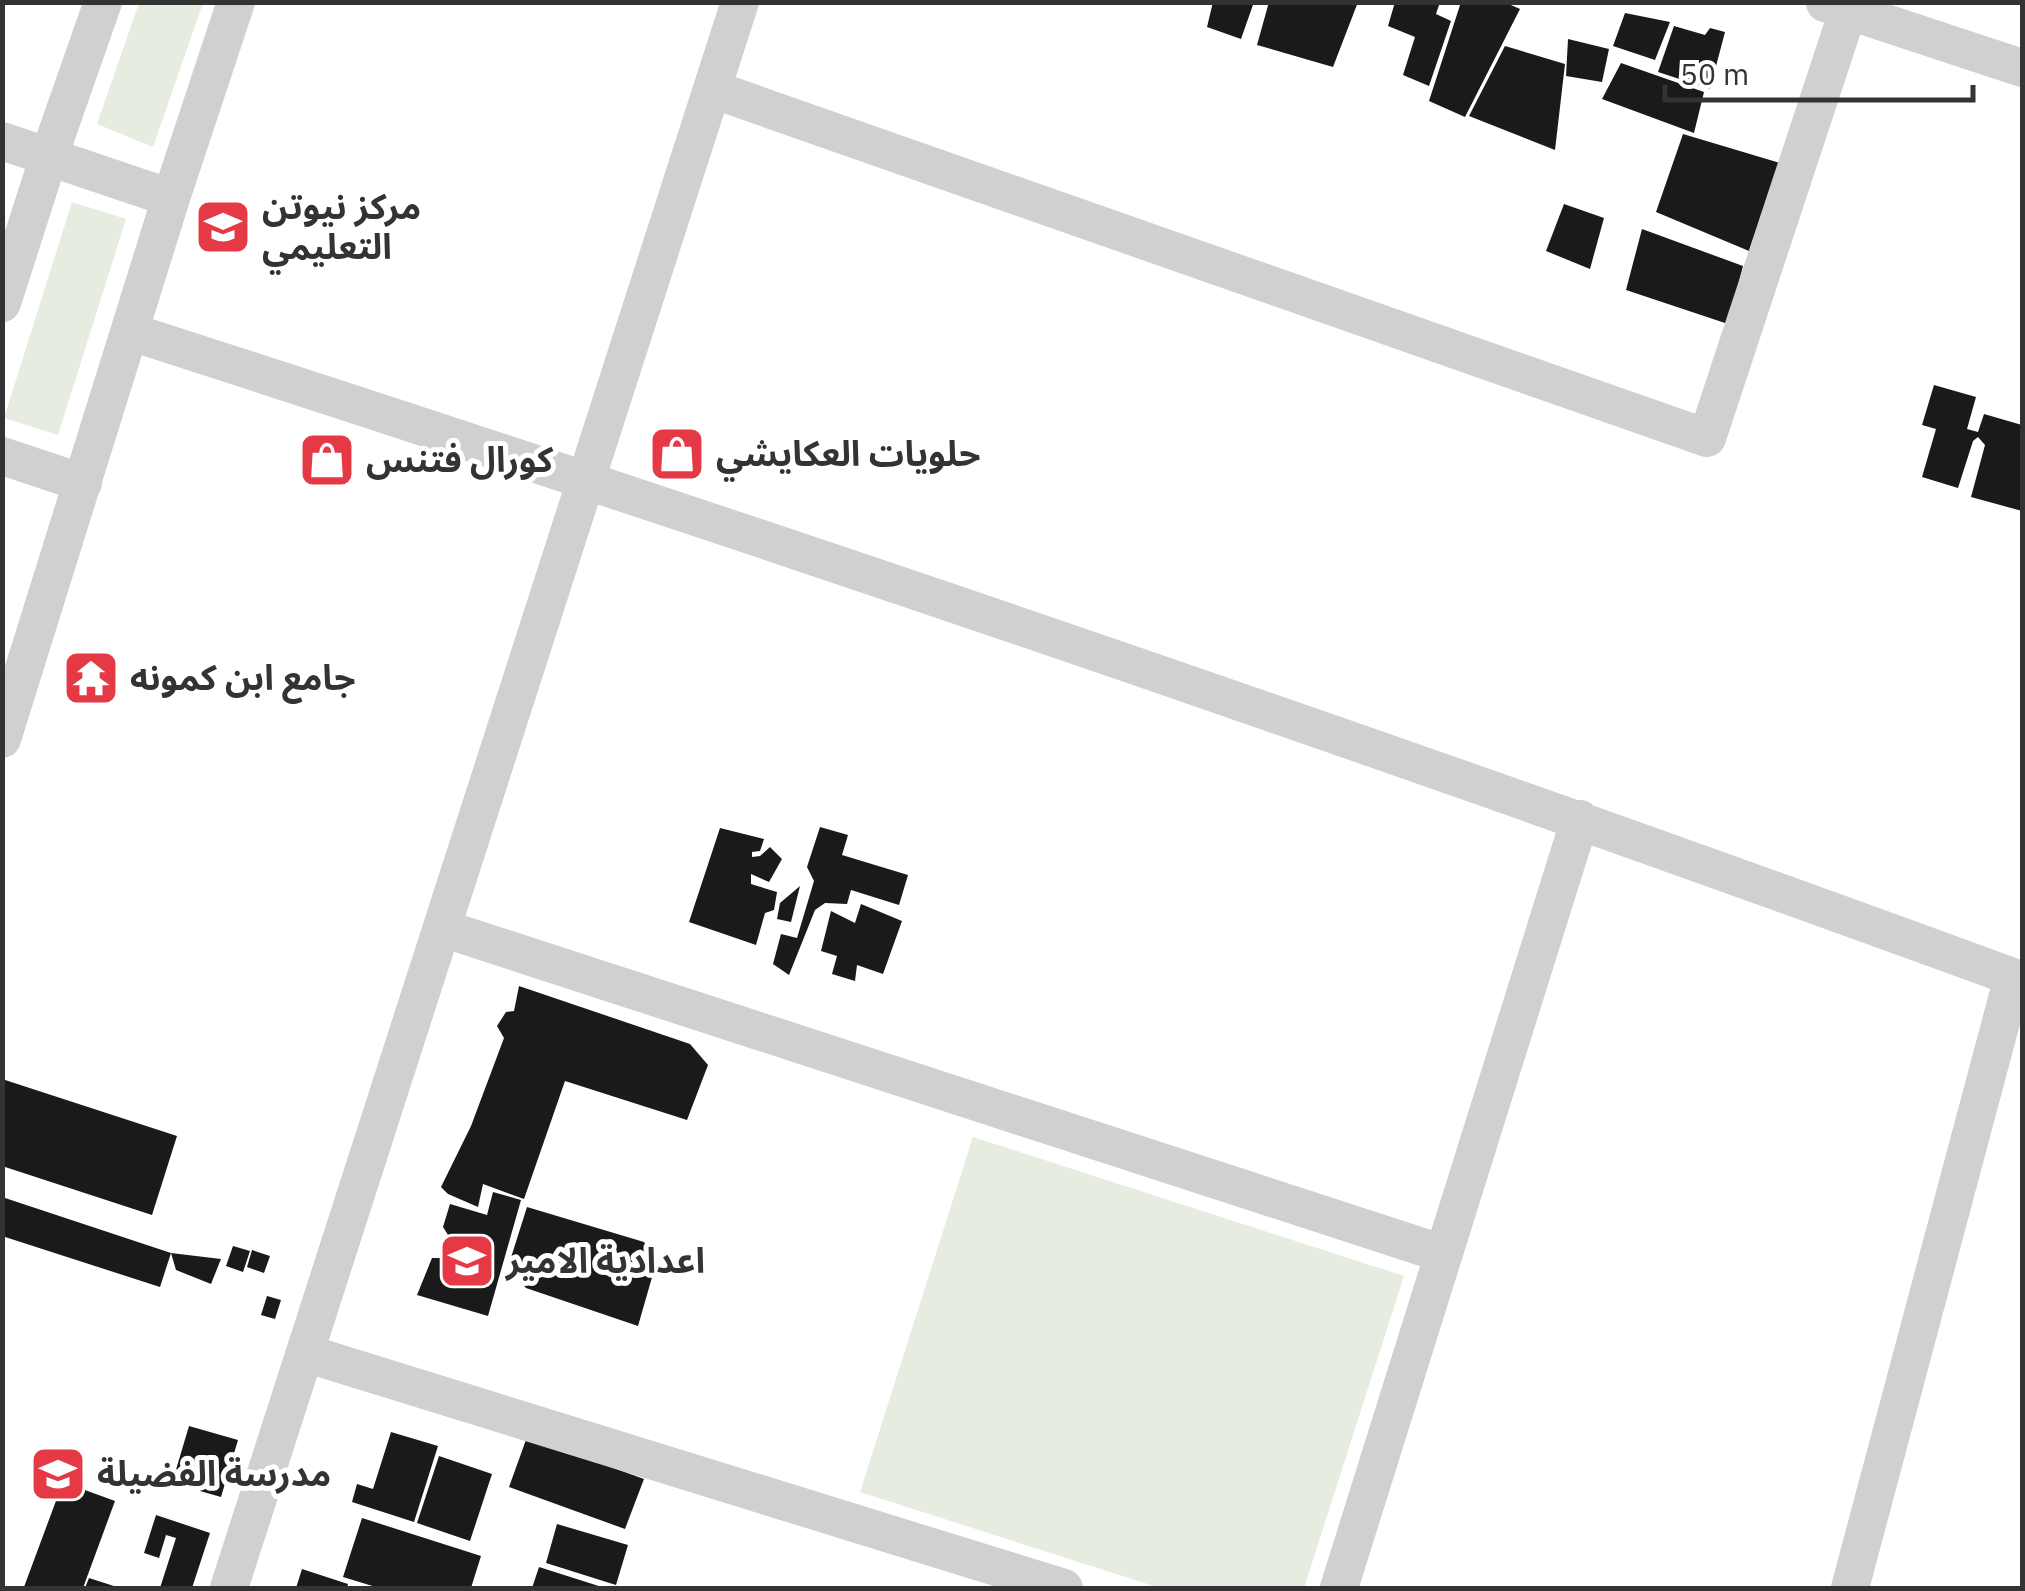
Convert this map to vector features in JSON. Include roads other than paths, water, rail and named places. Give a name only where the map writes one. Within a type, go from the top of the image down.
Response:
[{"type":"street","points":[[2,303],[48,156],[103,2]]},
{"type":"street","points":[[2,740],[236,2]]},
{"type":"street","points":[[229,1588],[740,2]]},
{"type":"street","points":[[712,88],[1707,438],[1835,7],[2022,68]]},
{"type":"street","points":[[2,141],[171,198]]},
{"type":"street","points":[[131,332],[587,478],[1580,819],[2012,977],[1850,1588]]},
{"type":"street","points":[[2,456],[83,483]]},
{"type":"street","points":[[1338,1588],[1580,819]]},
{"type":"street","points":[[442,928],[1444,1254]]},
{"type":"street","points":[[305,1353],[1064,1588]]},
{"type":"place","name":"مركز نيوتن التعليمي","points":[[223,227]]},
{"type":"place","name":"حلويات العكايشي","points":[[677,454]]},
{"type":"place","name":"كورال فتنس","points":[[327,460]]},
{"type":"place","name":"جامع ابن كمونه","points":[[91,678]]},
{"type":"place","name":"اعدادية الامير","points":[[467,1261]]},
{"type":"place","name":"مدرسة الفضيلة","points":[[58,1474]]}]
